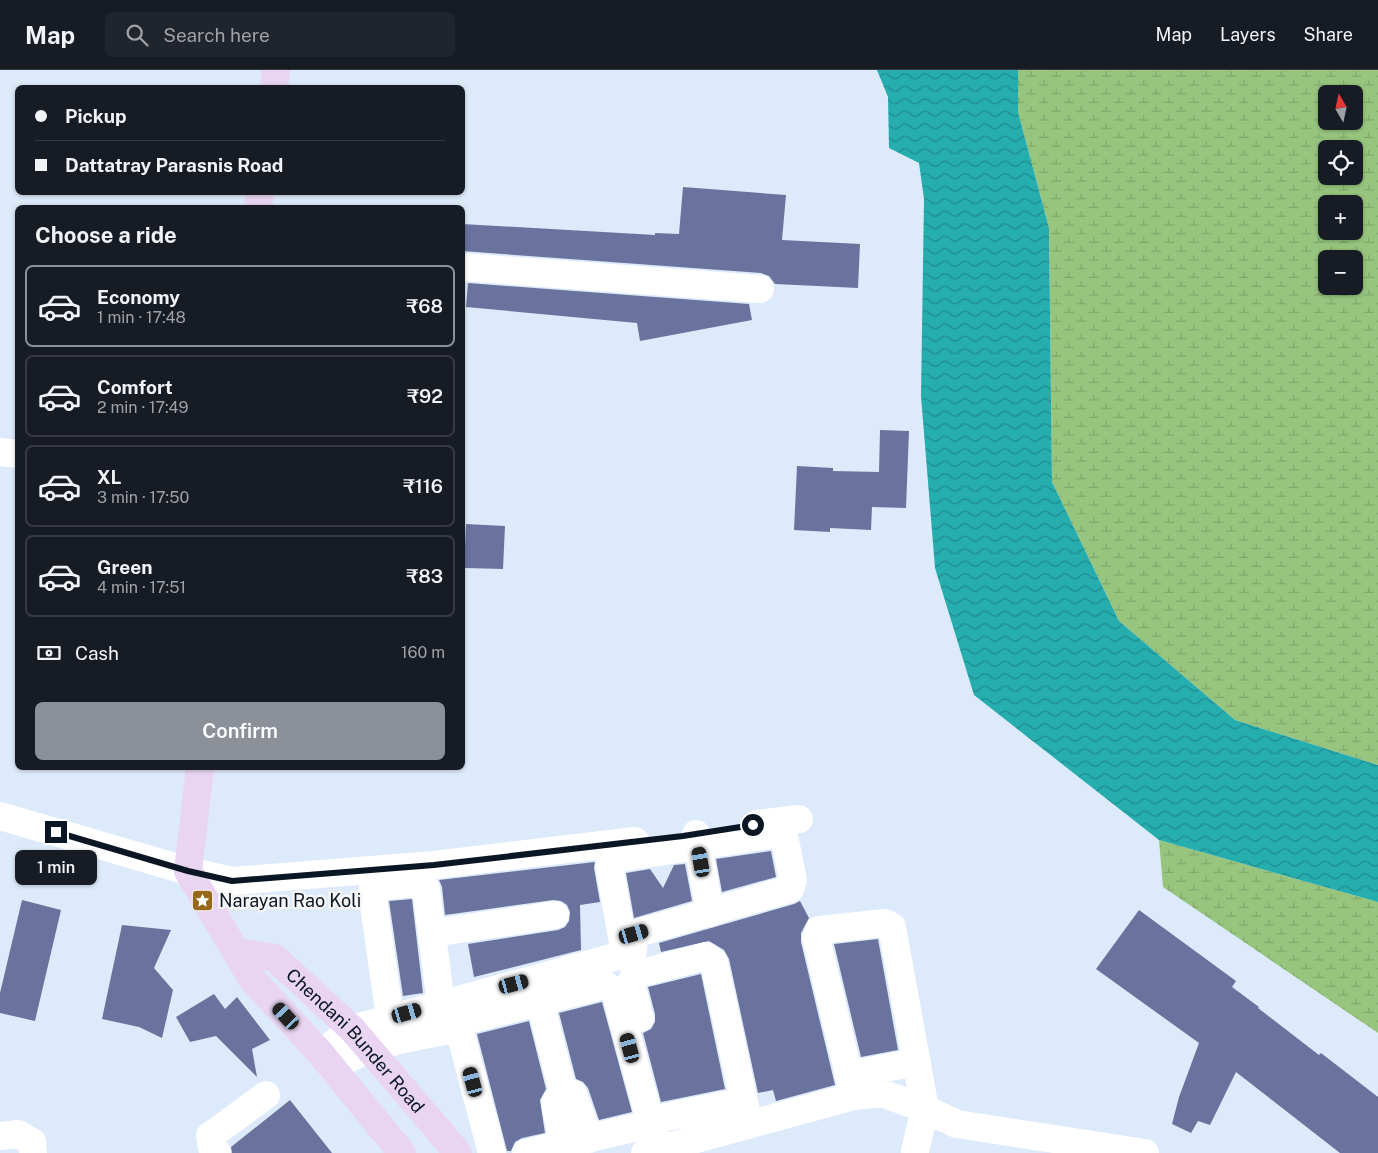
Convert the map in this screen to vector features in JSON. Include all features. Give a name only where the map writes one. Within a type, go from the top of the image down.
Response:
[{"type":"main road","points":[[274,85],[276,70]]},
{"type":"main road","points":[[188,871],[200,770]]},
{"type":"main road","name":"Chendani Bunder Road","points":[[188,871],[252,979],[327,1061],[402,1153]]},
{"type":"main road","name":"Chendani Bunder Road","points":[[237,952],[275,958],[361,1039],[458,1153]]},
{"type":"street","points":[[465,266],[760,289]]},
{"type":"street","points":[[0,452],[15,454]]},
{"type":"street","points":[[0,816],[188,871],[232,881],[434,865],[697,840]]},
{"type":"street","points":[[625,954],[609,865],[613,859],[799,819]]},
{"type":"street","points":[[327,1061],[390,1018],[633,952],[634,934],[790,889],[793,880],[784,836],[739,833]]},
{"type":"street","points":[[697,840],[710,912]]},
{"type":"street","points":[[434,865],[438,876],[578,856]]},
{"type":"street","points":[[390,1018],[372,892],[375,887],[418,883],[426,889],[441,1004]]},
{"type":"street","points":[[432,933],[555,915]]},
{"type":"street","points":[[851,1086],[816,938],[819,930],[886,923],[892,927],[925,1109],[920,1152]]},
{"type":"street","points":[[746,1113],[714,962],[706,956],[634,975],[631,984],[658,1121],[659,1149],[746,1113],[851,1086],[917,1062]]},
{"type":"street","points":[[361,1039],[404,1039],[459,1028],[464,1021],[605,985],[614,991],[658,1121]]},
{"type":"street","points":[[540,1002],[563,1092],[555,1103],[576,1142]]},
{"type":"street","points":[[459,1028],[492,1153]]},
{"type":"street","points":[[851,1086],[882,1093],[925,1109],[957,1124],[1146,1153]]},
{"type":"street","points":[[217,1153],[212,1147],[210,1136],[266,1095]]},
{"type":"street","points":[[526,1153],[658,1121],[746,1113]]},
{"type":"street","points":[[0,1136],[18,1134],[32,1142],[33,1153]]},
{"type":"green space","points":[[1018,70],[1378,70],[1378,765],[1235,720],[1119,621],[1052,482],[1049,228],[1018,112]]},
{"type":"green space","points":[[1159,840],[1378,902],[1378,1033],[1163,887]]},
{"type":"water","points":[[877,70],[1018,70],[1018,112],[1049,228],[1052,482],[1119,621],[1235,720],[1378,765],[1378,902],[1159,840],[974,695],[935,568],[921,396],[924,199],[919,163],[889,148],[888,97]]},
{"type":"building","points":[[683,187],[786,195],[782,240],[860,244],[858,288],[775,284],[769,276],[761,273],[465,251],[465,224],[655,235],[655,233],[679,234]]},
{"type":"building","points":[[468,283],[749,304],[752,320],[640,341],[637,323],[466,307]]},
{"type":"building","points":[[880,430],[909,431],[906,508],[872,507],[871,530],[830,528],[830,532],[794,530],[797,466],[833,468],[833,471],[879,472]]},
{"type":"building","points":[[466,524],[505,526],[503,569],[465,568]]},
{"type":"building","points":[[771,851],[776,877],[722,892],[716,859]]},
{"type":"building","points":[[595,862],[594,868],[600,902],[580,905],[581,950],[474,977],[468,944],[558,930],[565,927],[569,921],[570,912],[567,905],[561,901],[553,900],[445,915],[442,887],[439,880]]},
{"type":"building","points":[[685,864],[692,901],[634,918],[626,873],[650,869],[663,888],[674,865]]},
{"type":"building","points":[[412,899],[423,993],[403,996],[389,901]]},
{"type":"building","points":[[22,900],[61,910],[35,1021],[0,1013],[0,993]]},
{"type":"building","points":[[800,901],[809,918],[801,933],[801,942],[835,1085],[776,1101],[773,1090],[758,1093],[729,959],[724,950],[709,941],[661,952],[659,943]]},
{"type":"building","points":[[1139,910],[1236,981],[1232,987],[1319,1055],[1321,1053],[1378,1097],[1378,1153],[1340,1153],[1236,1072],[1210,1125],[1198,1121],[1191,1133],[1172,1124],[1179,1097],[1199,1043],[1096,969]]},
{"type":"building","points":[[122,925],[171,930],[154,968],[173,990],[162,1038],[139,1027],[102,1019]]},
{"type":"building","points":[[878,939],[898,1050],[861,1057],[834,944]]},
{"type":"building","points":[[701,974],[725,1089],[661,1102],[643,1033],[651,1029],[655,1022],[655,1014],[648,987]]},
{"type":"building","points":[[214,994],[225,1009],[237,997],[270,1040],[252,1049],[257,1077],[216,1036],[190,1042],[176,1017]]},
{"type":"building","points":[[602,1002],[632,1112],[599,1120],[588,1088],[583,1082],[576,1079],[559,1013]]},
{"type":"building","points":[[529,1021],[546,1089],[540,1100],[545,1133],[522,1138],[515,1142],[511,1151],[507,1151],[477,1034]]},
{"type":"building","points":[[290,1100],[332,1153],[232,1153],[231,1147]]},
{"type":"place","name":"Narayan Rao Koli","points":[[203,900]]},
{"type":"route","points":[[56,832],[188,871],[232,881],[434,865],[683,836],[753,825]]}]
